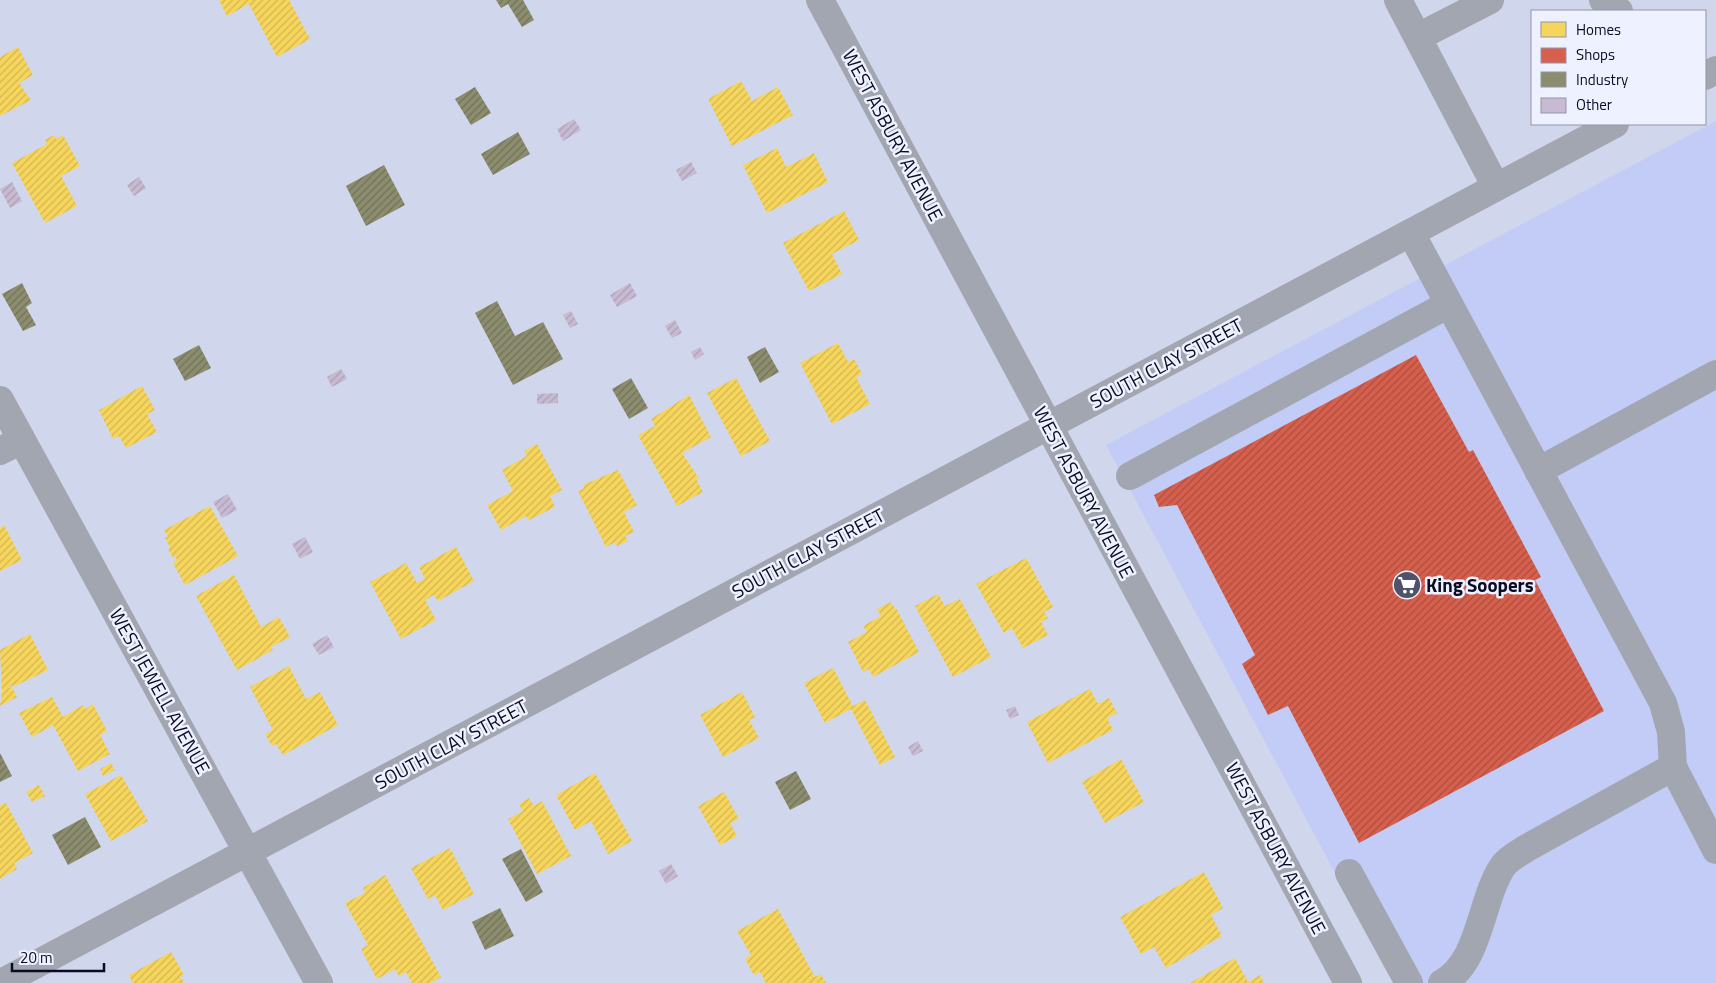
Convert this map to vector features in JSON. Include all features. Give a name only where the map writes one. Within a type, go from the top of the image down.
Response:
[{"type":"street","name":"WEST ASBURY AVENUE","points":[[820,0],[1348,983]]},
{"type":"street","points":[[1398,0],[1496,187]]},
{"type":"street","points":[[1418,37],[1490,0]]},
{"type":"street","points":[[1603,0],[1617,10]]},
{"type":"street","name":"SOUTH CLAY STREET","points":[[1,983],[1613,125]]},
{"type":"street","points":[[1411,233],[1663,703],[1671,732],[1673,767],[1716,850]]},
{"type":"street","points":[[1130,476],[1449,304]]},
{"type":"street","points":[[1538,471],[1716,374]]},
{"type":"street","name":"WEST JEWELL AVENUE","points":[[0,400],[11,446],[248,852],[319,983]]},
{"type":"street","points":[[1442,983],[1461,969],[1469,953],[1494,882],[1505,864],[1525,849],[1673,767]]},
{"type":"street","points":[[1349,873],[1409,983]]},
{"type":"shaded area","points":[[1716,121],[1716,983],[1394,983],[1106,445]]},
{"type":"building: Homes","points":[[219,0],[289,0],[310,39],[277,57],[249,4],[227,16]]},
{"type":"building: Homes","points":[[18,47],[33,75],[19,83],[31,100],[0,116],[0,57]]},
{"type":"building: Homes","points":[[741,81],[752,101],[778,87],[793,115],[732,146],[708,99]]},
{"type":"building: Homes","points":[[54,135],[56,139],[63,135],[80,166],[61,176],[77,206],[45,223],[12,163],[47,144],[45,140]]},
{"type":"building: Homes","points":[[777,148],[786,167],[814,153],[828,182],[767,213],[743,165]]},
{"type":"building: Homes","points":[[844,211],[859,240],[832,254],[842,274],[809,291],[783,243]]},
{"type":"building: Homes","points":[[838,343],[848,362],[854,359],[862,374],[856,377],[870,404],[832,424],[800,363]]},
{"type":"building: Homes","points":[[736,378],[770,441],[741,456],[707,393]]},
{"type":"building: Homes","points":[[142,386],[155,410],[147,414],[157,432],[126,448],[119,436],[113,439],[99,410]]},
{"type":"building: Homes","points":[[689,395],[711,437],[682,453],[699,478],[696,479],[703,492],[677,506],[638,435],[655,426],[651,419]]},
{"type":"building: Homes","points":[[537,444],[562,490],[550,496],[555,507],[529,520],[526,516],[501,530],[487,505],[513,491],[502,470],[527,456],[524,451]]},
{"type":"building: Homes","points":[[618,470],[637,505],[624,512],[634,532],[625,536],[628,541],[617,546],[615,542],[606,547],[578,491],[584,488],[583,485]]},
{"type":"building: Homes","points":[[210,506],[238,556],[185,585],[173,563],[177,560],[175,556],[173,558],[168,549],[170,547],[165,538],[168,537],[164,530]]},
{"type":"building: Homes","points":[[4,525],[22,560],[0,571],[0,528]]},
{"type":"building: Homes","points":[[456,547],[474,581],[438,601],[434,595],[425,600],[436,620],[401,639],[370,582],[406,563],[417,583],[425,579],[419,567]]},
{"type":"building: Homes","points":[[1026,558],[1053,607],[1044,612],[1048,618],[1041,622],[1048,635],[1023,648],[1012,628],[1004,633],[976,584]]},
{"type":"building: Homes","points":[[234,575],[261,627],[279,617],[290,637],[271,647],[273,650],[237,670],[196,596]]},
{"type":"building: Homes","points":[[938,594],[945,606],[960,599],[991,657],[953,677],[915,606]]},
{"type":"building: Homes","points":[[891,602],[919,652],[873,677],[869,669],[863,672],[848,642],[867,632],[863,626],[881,616],[877,609]]},
{"type":"building: Homes","points":[[30,634],[48,670],[6,689],[12,687],[17,697],[0,706],[2,692],[0,650]]},
{"type":"building: Homes","points":[[289,666],[306,699],[320,692],[338,725],[283,755],[276,744],[272,746],[265,734],[273,730],[250,687]]},
{"type":"building: Homes","points":[[833,668],[853,706],[865,700],[895,757],[880,765],[851,709],[825,723],[804,683]]},
{"type":"building: Homes","points":[[1090,689],[1098,704],[1109,698],[1117,713],[1107,718],[1113,730],[1048,763],[1027,722]]},
{"type":"building: Homes","points":[[742,692],[755,717],[749,720],[759,738],[723,757],[700,715]]},
{"type":"building: Homes","points":[[52,697],[63,717],[83,705],[86,709],[93,704],[107,731],[100,735],[110,754],[78,771],[53,725],[32,737],[19,713]]},
{"type":"building: Homes","points":[[1121,759],[1144,802],[1105,823],[1082,782]]},
{"type":"building: Homes","points":[[111,763],[115,770],[103,776],[100,769]]},
{"type":"building: Homes","points":[[595,773],[632,841],[608,854],[591,821],[575,830],[556,795]]},
{"type":"building: Homes","points":[[121,775],[148,821],[111,841],[85,794]]},
{"type":"building: Homes","points":[[39,785],[45,796],[32,802],[26,792]]},
{"type":"building: Homes","points":[[724,792],[739,819],[730,823],[737,836],[720,845],[698,806]]},
{"type":"building: Homes","points":[[529,798],[534,806],[542,801],[571,856],[537,874],[508,819],[523,811],[519,804]]},
{"type":"building: Homes","points":[[6,803],[33,853],[14,863],[17,869],[1,878],[0,881],[0,805]]},
{"type":"building: Homes","points":[[450,848],[474,894],[443,910],[435,895],[428,899],[411,868]]},
{"type":"building: Homes","points":[[1204,872],[1223,908],[1211,915],[1222,936],[1166,968],[1154,947],[1141,954],[1120,917]]},
{"type":"building: Homes","points":[[385,875],[441,977],[431,983],[412,983],[406,972],[399,976],[395,969],[377,979],[361,949],[368,945],[345,903],[365,893],[363,888]]},
{"type":"building: Homes","points":[[778,909],[815,977],[821,974],[826,983],[766,983],[760,972],[754,975],[745,959],[751,955],[737,931]]},
{"type":"building: Homes","points":[[171,952],[184,975],[180,976],[184,983],[133,983],[129,975]]},
{"type":"building: Homes","points":[[1235,958],[1248,982],[1260,975],[1264,983],[1190,983]]},
{"type":"building: Shops","points":[[1416,355],[1469,452],[1473,450],[1541,577],[1535,580],[1604,711],[1359,843],[1288,706],[1268,715],[1242,664],[1255,655],[1177,505],[1159,507],[1154,495]]},
{"type":"building: Industry","points":[[496,0],[523,0],[534,20],[522,27],[508,4],[501,8]]},
{"type":"building: Industry","points":[[475,87],[491,113],[471,125],[455,99]]},
{"type":"building: Industry","points":[[518,132],[530,154],[493,175],[481,154]]},
{"type":"building: Industry","points":[[384,165],[405,205],[366,226],[346,186]]},
{"type":"building: Industry","points":[[22,283],[32,303],[26,307],[36,325],[23,331],[2,294]]},
{"type":"building: Industry","points":[[497,301],[515,336],[543,322],[563,359],[513,385],[475,313]]},
{"type":"building: Industry","points":[[199,345],[211,368],[185,381],[173,359]]},
{"type":"building: Industry","points":[[765,347],[779,372],[760,383],[747,357]]},
{"type":"building: Industry","points":[[631,378],[648,408],[629,419],[612,389]]},
{"type":"building: Industry","points":[[0,753],[12,776],[0,782]]},
{"type":"building: Industry","points":[[796,771],[811,799],[790,810],[775,782]]},
{"type":"building: Industry","points":[[85,817],[101,847],[68,865],[52,835]]},
{"type":"building: Industry","points":[[521,849],[543,892],[526,902],[502,859]]},
{"type":"building: Industry","points":[[500,908],[514,936],[485,950],[472,922]]},
{"type":"building: Other","points":[[574,119],[581,130],[563,141],[557,129]]},
{"type":"building: Other","points":[[691,162],[697,173],[682,181],[676,170]]},
{"type":"building: Other","points":[[139,177],[146,188],[134,196],[127,185]]},
{"type":"building: Other","points":[[12,182],[22,201],[10,208],[0,189]]},
{"type":"building: Other","points":[[630,283],[637,296],[617,307],[610,295]]},
{"type":"building: Other","points":[[571,311],[578,324],[570,328],[563,315]]},
{"type":"building: Other","points":[[675,320],[682,333],[672,338],[665,326]]},
{"type":"building: Other","points":[[700,347],[704,354],[695,360],[691,352]]},
{"type":"building: Other","points":[[341,369],[347,379],[332,387],[327,377]]},
{"type":"building: Other","points":[[558,393],[558,403],[537,404],[537,394]]},
{"type":"building: Other","points":[[228,494],[237,510],[222,518],[213,502]]},
{"type":"building: Other","points":[[305,537],[313,552],[300,559],[292,544]]},
{"type":"building: Other","points":[[327,635],[334,647],[319,655],[312,644]]},
{"type":"building: Other","points":[[1015,706],[1019,715],[1010,719],[1006,710]]},
{"type":"building: Other","points":[[918,741],[923,751],[913,756],[908,747]]},
{"type":"building: Other","points":[[671,864],[678,876],[666,884],[659,871]]},
{"type":"place","name":"King Soopers","points":[[1407,585]]}]
